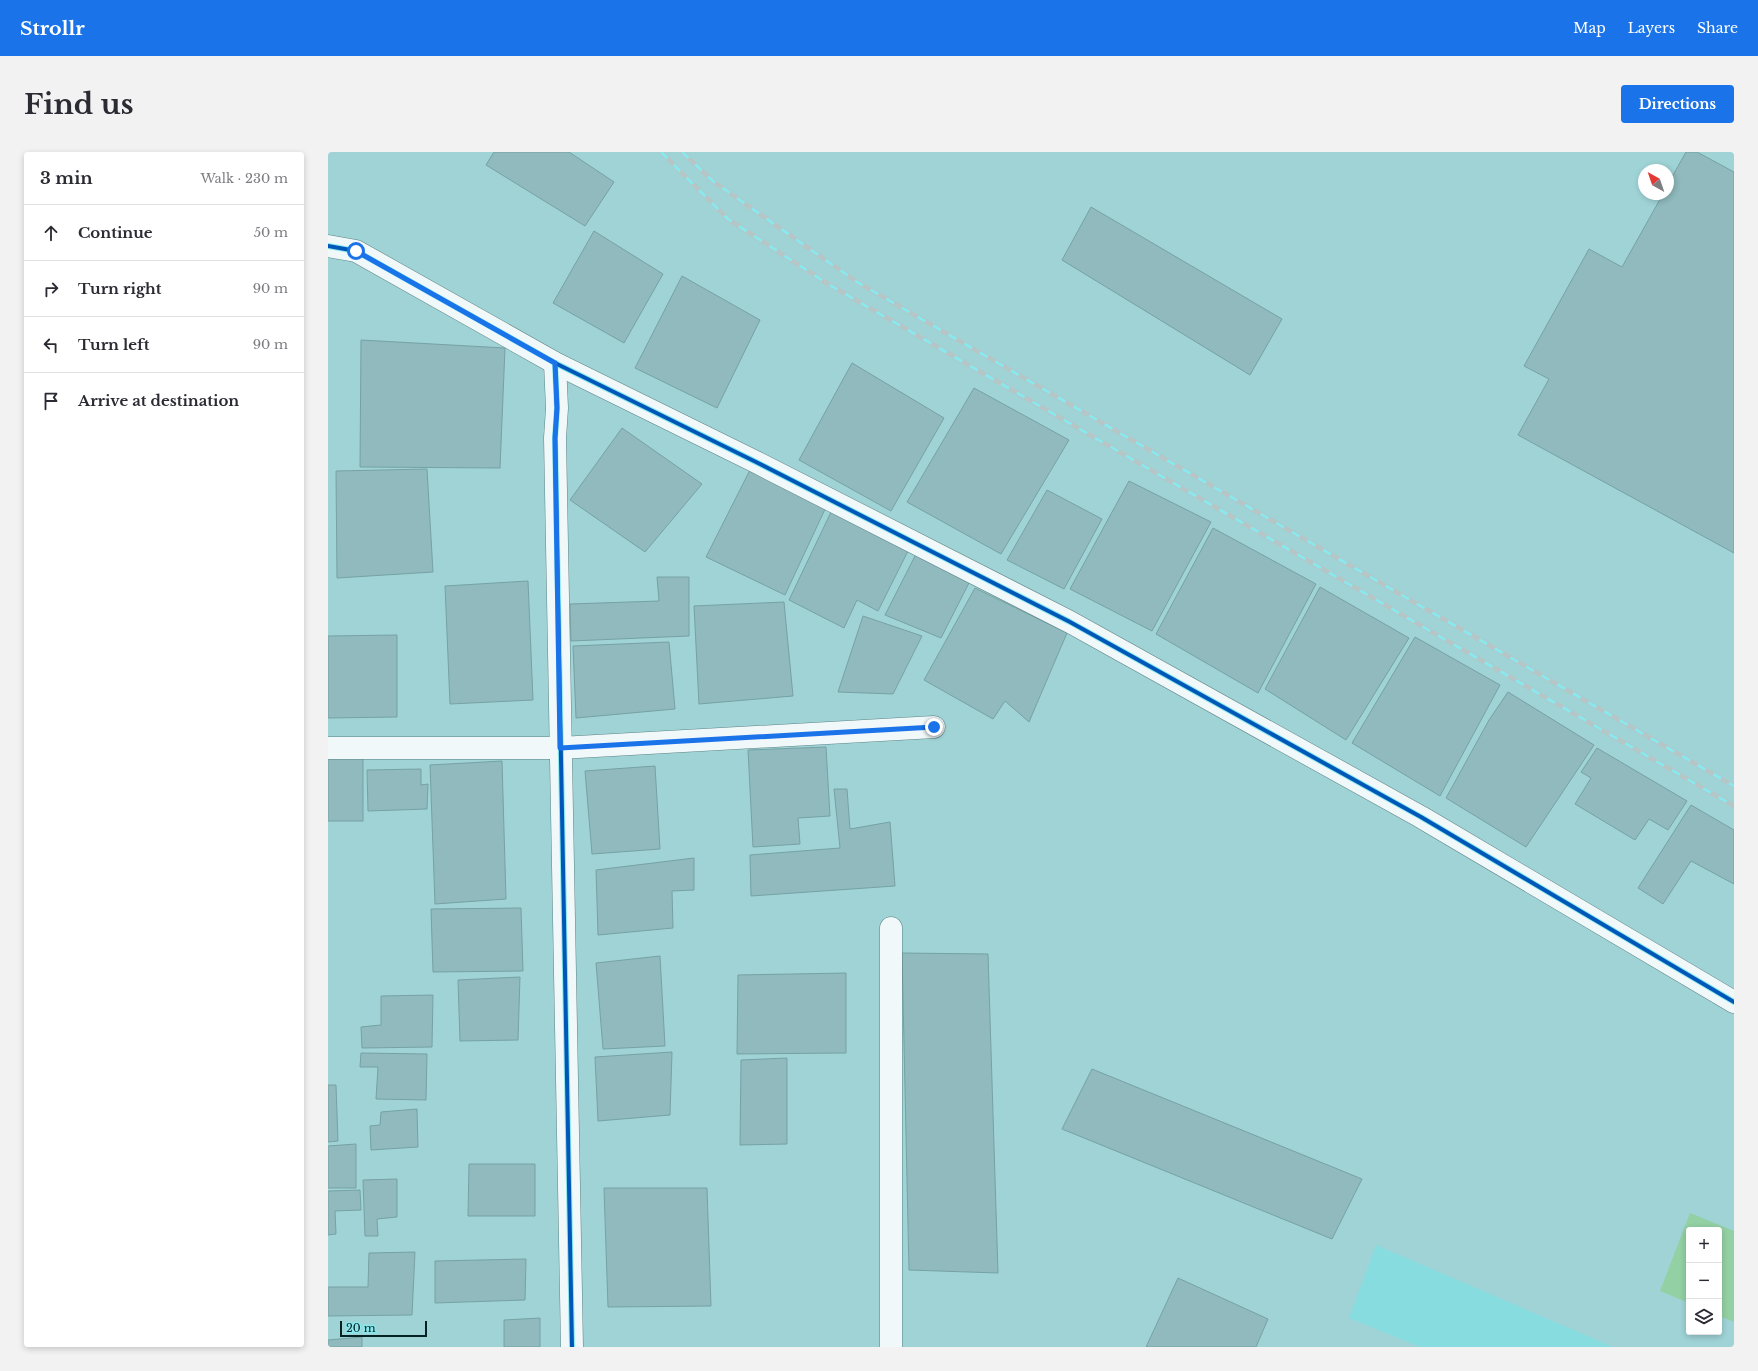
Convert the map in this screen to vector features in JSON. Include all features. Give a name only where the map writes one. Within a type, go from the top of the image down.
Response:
[{"type":"street","points":[[328,246],[356,251],[555,363],[756,462],[1070,622],[1421,817],[1734,1002]]},
{"type":"street","points":[[555,363],[557,408],[555,438],[560,748],[572,1347]]},
{"type":"street","points":[[328,748],[560,748],[934,727]]},
{"type":"street","points":[[891,928],[891,1347]]},
{"type":"shaded area","points":[[1376,1245],[1613,1347],[1420,1347],[1349,1318]]},
{"type":"green space","points":[[1690,1213],[1734,1231],[1734,1322],[1722,1317],[1722,1227],[1686,1227],[1686,1302],[1660,1291]]},
{"type":"building","points":[[494,152],[569,152],[614,182],[585,226],[486,165]]},
{"type":"building","points":[[1686,152],[1697,152],[1734,172],[1734,553],[1518,435],[1549,379],[1524,366],[1589,249],[1622,267],[1660,200],[1674,200],[1674,173]]},
{"type":"building","points":[[1091,207],[1282,319],[1250,375],[1062,260]]},
{"type":"building","points":[[594,231],[663,274],[624,343],[553,303]]},
{"type":"building","points":[[682,276],[760,320],[717,408],[635,368]]},
{"type":"building","points":[[361,340],[505,348],[500,468],[360,467]]},
{"type":"building","points":[[852,363],[944,418],[891,511],[799,460]]},
{"type":"building","points":[[974,388],[1069,440],[1001,554],[907,502]]},
{"type":"building","points":[[622,428],[702,484],[645,552],[570,500]]},
{"type":"building","points":[[751,468],[827,505],[785,595],[706,557]]},
{"type":"building","points":[[427,469],[433,572],[337,578],[336,471]]},
{"type":"building","points":[[1129,481],[1211,522],[1152,631],[1070,589]]},
{"type":"building","points":[[1047,490],[1102,519],[1064,589],[1007,560]]},
{"type":"building","points":[[832,510],[909,549],[878,611],[857,600],[844,628],[789,600]]},
{"type":"building","points":[[1213,528],[1316,584],[1258,693],[1156,634]]},
{"type":"building","points":[[917,552],[970,581],[941,638],[885,615]]},
{"type":"building","points":[[657,577],[689,577],[689,636],[571,641],[570,604],[659,601]]},
{"type":"building","points":[[528,581],[533,700],[450,704],[445,586]]},
{"type":"building","points":[[1320,587],[1409,638],[1346,740],[1265,689]]},
{"type":"building","points":[[975,588],[1067,633],[1029,722],[1005,701],[993,719],[924,680]]},
{"type":"building","points":[[784,602],[793,696],[699,704],[694,606]]},
{"type":"building","points":[[863,616],[922,636],[893,694],[838,692]]},
{"type":"building","points":[[397,635],[397,717],[328,718],[328,636]]},
{"type":"building","points":[[1415,637],[1500,685],[1440,796],[1352,743]]},
{"type":"building","points":[[669,642],[675,709],[576,718],[573,646]]},
{"type":"building","points":[[1508,692],[1594,745],[1526,847],[1446,798],[1489,720]]},
{"type":"building","points":[[826,747],[830,816],[798,818],[800,844],[753,847],[748,750]]},
{"type":"building","points":[[1597,748],[1687,801],[1668,830],[1649,819],[1635,840],[1575,804],[1591,778],[1581,772]]},
{"type":"building","points":[[328,753],[363,753],[363,821],[328,821]]},
{"type":"building","points":[[502,761],[506,899],[435,904],[430,765]]},
{"type":"building","points":[[655,766],[660,849],[592,854],[585,771]]},
{"type":"building","points":[[421,769],[421,785],[428,784],[427,809],[368,811],[367,770]]},
{"type":"building","points":[[834,789],[847,789],[850,829],[890,822],[895,886],[751,896],[750,855],[840,848]]},
{"type":"building","points":[[1691,805],[1734,830],[1734,884],[1691,861],[1663,904],[1638,888]]},
{"type":"building","points":[[694,858],[694,890],[672,891],[673,928],[598,935],[596,870]]},
{"type":"building","points":[[521,908],[523,971],[433,972],[431,909]]},
{"type":"building","points":[[902,953],[988,954],[998,1273],[909,1270]]},
{"type":"building","points":[[660,956],[665,1046],[603,1049],[596,963]]},
{"type":"building","points":[[846,973],[846,1053],[737,1054],[738,975]]},
{"type":"building","points":[[520,977],[518,1040],[460,1041],[458,980]]},
{"type":"building","points":[[433,995],[432,1047],[362,1048],[361,1027],[381,1025],[381,996]]},
{"type":"building","points":[[672,1052],[670,1115],[598,1121],[595,1057]]},
{"type":"building","points":[[361,1053],[427,1054],[426,1100],[376,1099],[378,1067],[360,1067]]},
{"type":"building","points":[[787,1058],[787,1144],[740,1145],[741,1060]]},
{"type":"building","points":[[1092,1069],[1362,1179],[1332,1239],[1062,1129]]},
{"type":"building","points":[[328,1085],[336,1085],[338,1141],[328,1142]]},
{"type":"building","points":[[417,1109],[418,1147],[371,1150],[370,1126],[380,1125],[381,1112]]},
{"type":"building","points":[[356,1144],[356,1188],[328,1188],[328,1146]]},
{"type":"building","points":[[469,1164],[535,1164],[535,1216],[468,1216]]},
{"type":"building","points":[[397,1179],[397,1217],[377,1219],[378,1236],[365,1236],[363,1180]]},
{"type":"building","points":[[604,1188],[707,1188],[711,1306],[608,1307]]},
{"type":"building","points":[[360,1190],[361,1210],[335,1211],[336,1234],[328,1235],[328,1191]]},
{"type":"building","points":[[415,1252],[412,1315],[328,1316],[328,1287],[368,1287],[369,1253]]},
{"type":"building","points":[[526,1259],[525,1300],[435,1303],[435,1261]]},
{"type":"building","points":[[1178,1278],[1268,1319],[1256,1347],[1146,1347]]},
{"type":"building","points":[[540,1318],[540,1347],[504,1347],[504,1320]]},
{"type":"building","points":[[362,1337],[362,1347],[328,1347],[328,1340]]},
{"type":"railway","points":[[661,152],[728,219],[828,284],[1734,806]]},
{"type":"railway","points":[[682,152],[714,182],[857,282],[1734,786]]},
{"type":"cycle path","points":[[328,246],[356,251],[555,363],[756,462],[1070,622],[1421,817],[1734,1002]]},
{"type":"cycle path","points":[[555,363],[557,408],[555,438],[572,1347]]},
{"type":"route","points":[[356,251],[555,363],[557,408],[555,438],[560,748],[934,727]]}]
